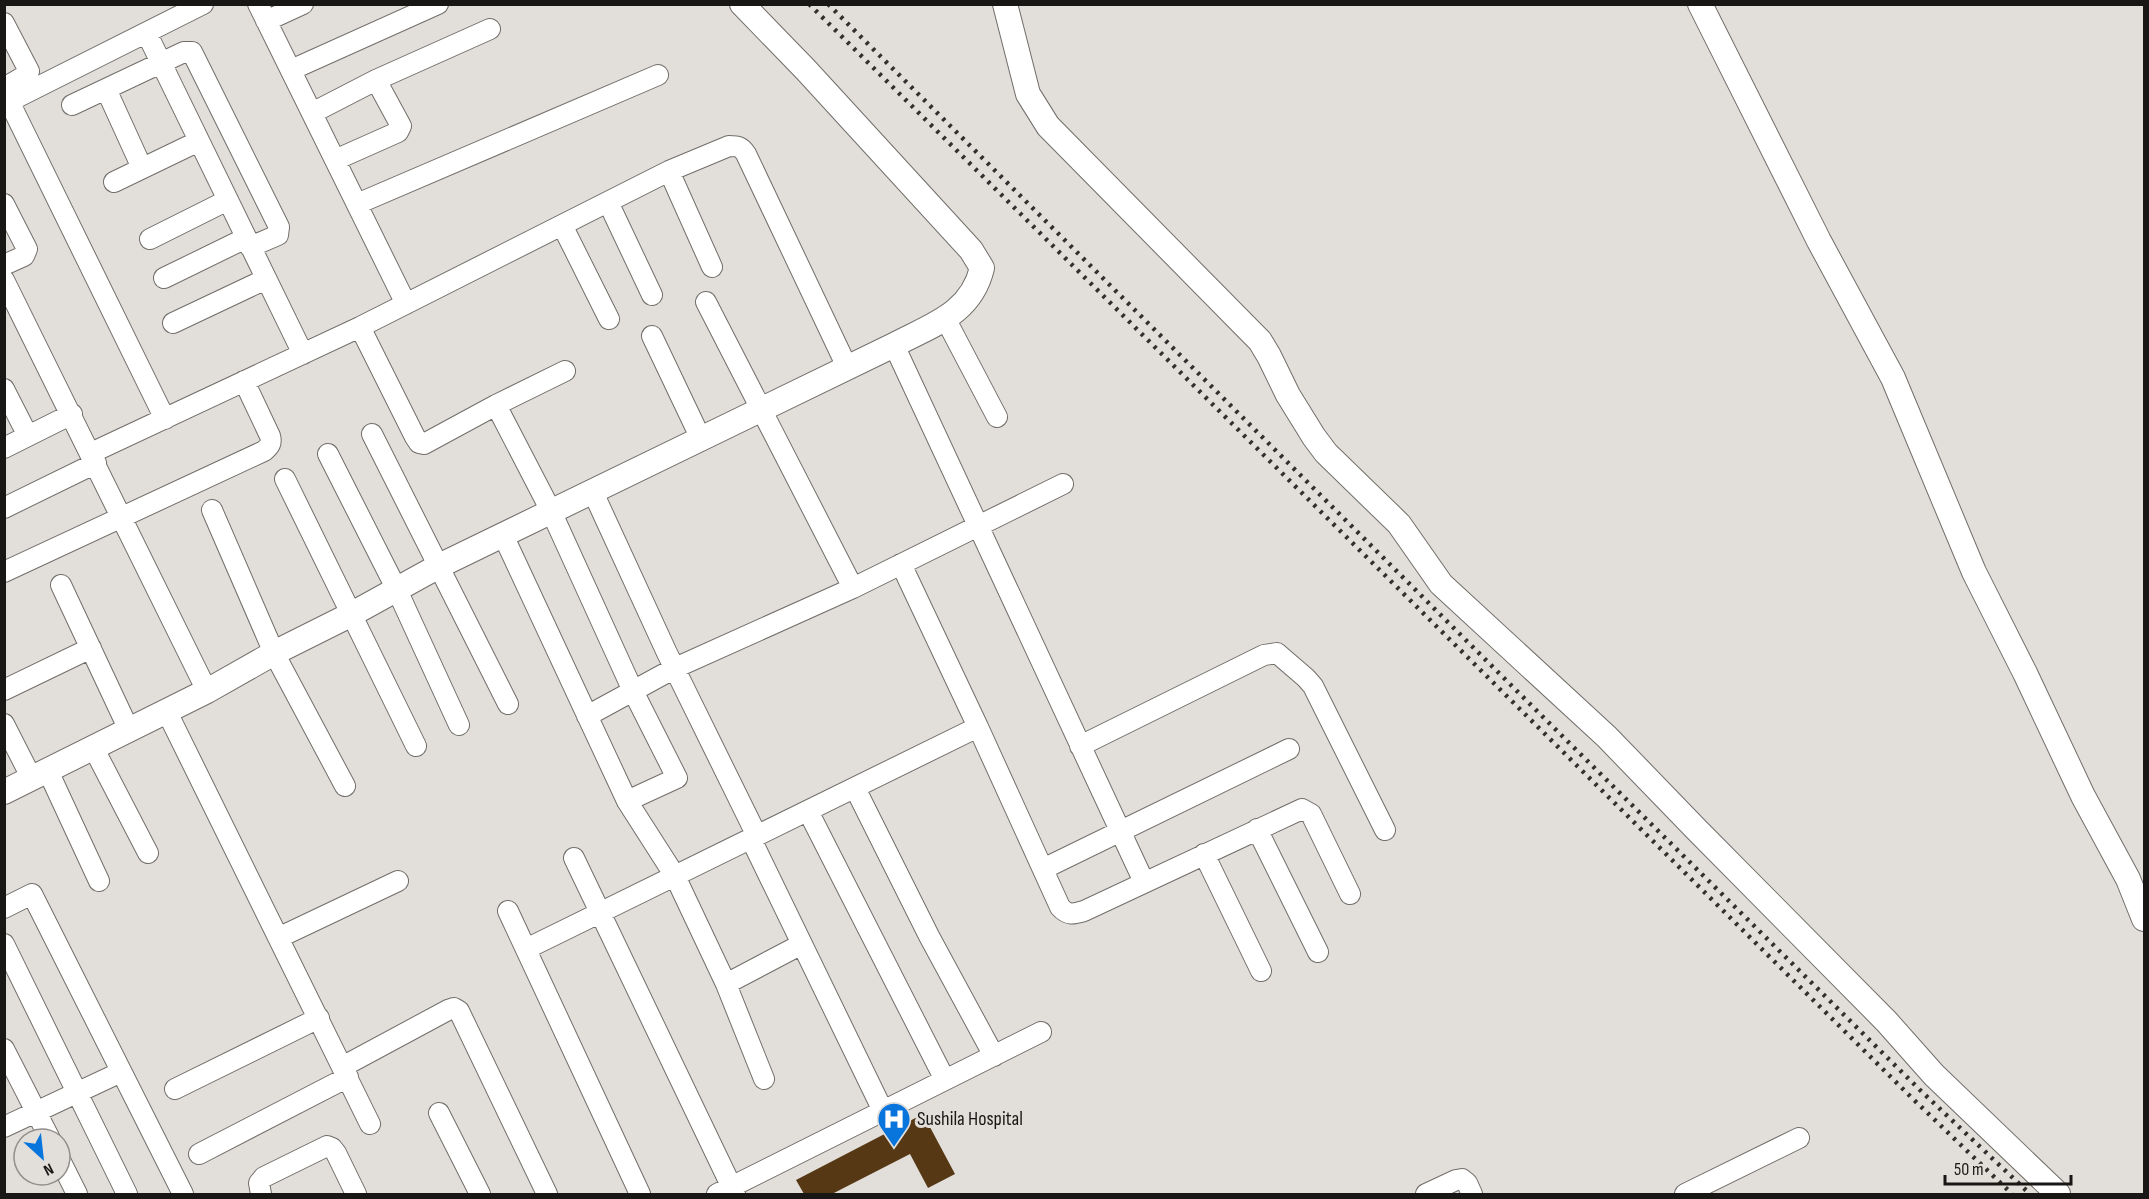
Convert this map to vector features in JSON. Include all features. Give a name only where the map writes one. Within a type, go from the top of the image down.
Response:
[{"type":"street","points":[[6,93],[203,4]]},
{"type":"street","points":[[303,4],[262,13],[406,304]]},
{"type":"street","points":[[291,70],[438,4]]},
{"type":"street","points":[[4,792],[167,712],[439,566],[894,345],[945,318],[966,302],[982,268],[978,259],[806,70],[742,4]]},
{"type":"street","points":[[1005,4],[1028,94],[1048,126],[1260,341],[1288,395],[1314,437],[1326,453],[1399,524],[1440,584],[1607,736],[1887,1022],[1934,1075],[2058,1194]]},
{"type":"street","points":[[1700,4],[1819,241],[1893,378],[1974,572],[2083,796],[2128,879],[2145,919]]},
{"type":"street","points":[[312,113],[376,80],[490,29]]},
{"type":"street","points":[[6,93],[28,75],[28,66],[7,32]]},
{"type":"street","points":[[150,40],[303,354]]},
{"type":"street","points":[[72,105],[160,62],[184,52],[192,52],[279,227],[278,235],[248,243],[164,278]]},
{"type":"street","points":[[357,204],[658,75]]},
{"type":"street","points":[[335,160],[398,132],[401,126],[376,80]]},
{"type":"street","points":[[106,89],[142,168]]},
{"type":"street","points":[[6,93],[165,419]]},
{"type":"street","points":[[114,182],[199,141]]},
{"type":"street","points":[[4,508],[165,419],[360,327],[669,171],[729,146],[743,148],[847,367]]},
{"type":"street","points":[[669,171],[712,267]]},
{"type":"street","points":[[150,239],[228,200]]},
{"type":"street","points":[[608,202],[652,295]]},
{"type":"street","points":[[4,204],[27,249],[24,256],[4,265]]},
{"type":"street","points":[[562,225],[609,319]]},
{"type":"street","points":[[173,323],[266,279]]},
{"type":"street","points":[[4,280],[207,690]]},
{"type":"street","points":[[706,302],[760,411],[853,588]]},
{"type":"street","points":[[945,318],[997,417]]},
{"type":"street","points":[[360,327],[419,443],[430,442],[496,405],[565,371]]},
{"type":"street","points":[[652,336],[701,439]]},
{"type":"street","points":[[894,345],[1144,882]]},
{"type":"street","points":[[4,572],[270,446],[272,441],[270,436],[244,381]]},
{"type":"street","points":[[4,389],[28,436]]},
{"type":"street","points":[[496,405],[551,511],[633,691],[677,778],[627,801]]},
{"type":"street","points":[[4,448],[72,414]]},
{"type":"street","points":[[372,434],[508,704]]},
{"type":"street","points":[[328,454],[397,590],[459,725]]},
{"type":"street","points":[[285,479],[416,746]]},
{"type":"street","points":[[587,716],[675,668],[853,588],[1063,484]]},
{"type":"street","points":[[592,490],[802,944],[883,1111]]},
{"type":"street","points":[[212,510],[274,653],[345,786]]},
{"type":"street","points":[[503,535],[627,801],[675,876],[726,984],[764,1079]]},
{"type":"street","points":[[902,564],[1060,908],[1065,913],[1070,915],[1084,911],[1302,809],[1307,811],[1315,822],[1350,894]]},
{"type":"street","points":[[61,585],[129,730]]},
{"type":"street","points":[[4,690],[91,648]]},
{"type":"street","points":[[1080,746],[1264,655],[1277,653],[1313,686],[1385,830]]},
{"type":"street","points":[[167,712],[280,937],[370,1124]]},
{"type":"street","points":[[4,724],[40,775],[99,881]]},
{"type":"street","points":[[526,949],[978,727]]},
{"type":"street","points":[[93,747],[148,853]]},
{"type":"street","points":[[1043,869],[1289,749]]},
{"type":"street","points":[[855,788],[929,936],[994,1056]]},
{"type":"street","points":[[808,811],[945,1080]]},
{"type":"street","points":[[1257,829],[1318,952]]},
{"type":"street","points":[[1204,854],[1261,971]]},
{"type":"street","points":[[574,858],[728,1192],[1041,1032]]},
{"type":"street","points":[[280,937],[398,881]]},
{"type":"street","points":[[4,908],[32,894],[183,1194]]},
{"type":"street","points":[[508,911],[640,1194]]},
{"type":"street","points":[[4,944],[127,1194]]},
{"type":"street","points":[[726,984],[802,944]]},
{"type":"street","points":[[199,1154],[454,1008],[459,1011],[547,1194]]},
{"type":"street","points":[[175,1089],[319,1018]]},
{"type":"street","points":[[4,1049],[44,1127]]},
{"type":"street","points":[[4,1127],[121,1072]]},
{"type":"street","points":[[439,1113],[480,1194]]},
{"type":"street","points":[[1685,1194],[1799,1138]]},
{"type":"street","points":[[261,1194],[259,1183],[264,1177],[327,1146],[332,1148],[336,1154],[356,1194]]},
{"type":"street","points":[[1426,1194],[1462,1179],[1467,1183],[1472,1194]]},
{"type":"building","points":[[923,1114],[955,1174],[928,1188],[910,1154],[832,1194],[804,1194],[796,1180]]},
{"type":"railway","points":[[809,4],[1913,1099],[2012,1194]]},
{"type":"railway","points":[[828,4],[1540,714],[1921,1091],[2030,1194]]},
{"type":"place","name":"Sushila Hospital","points":[[894,1148]]}]
